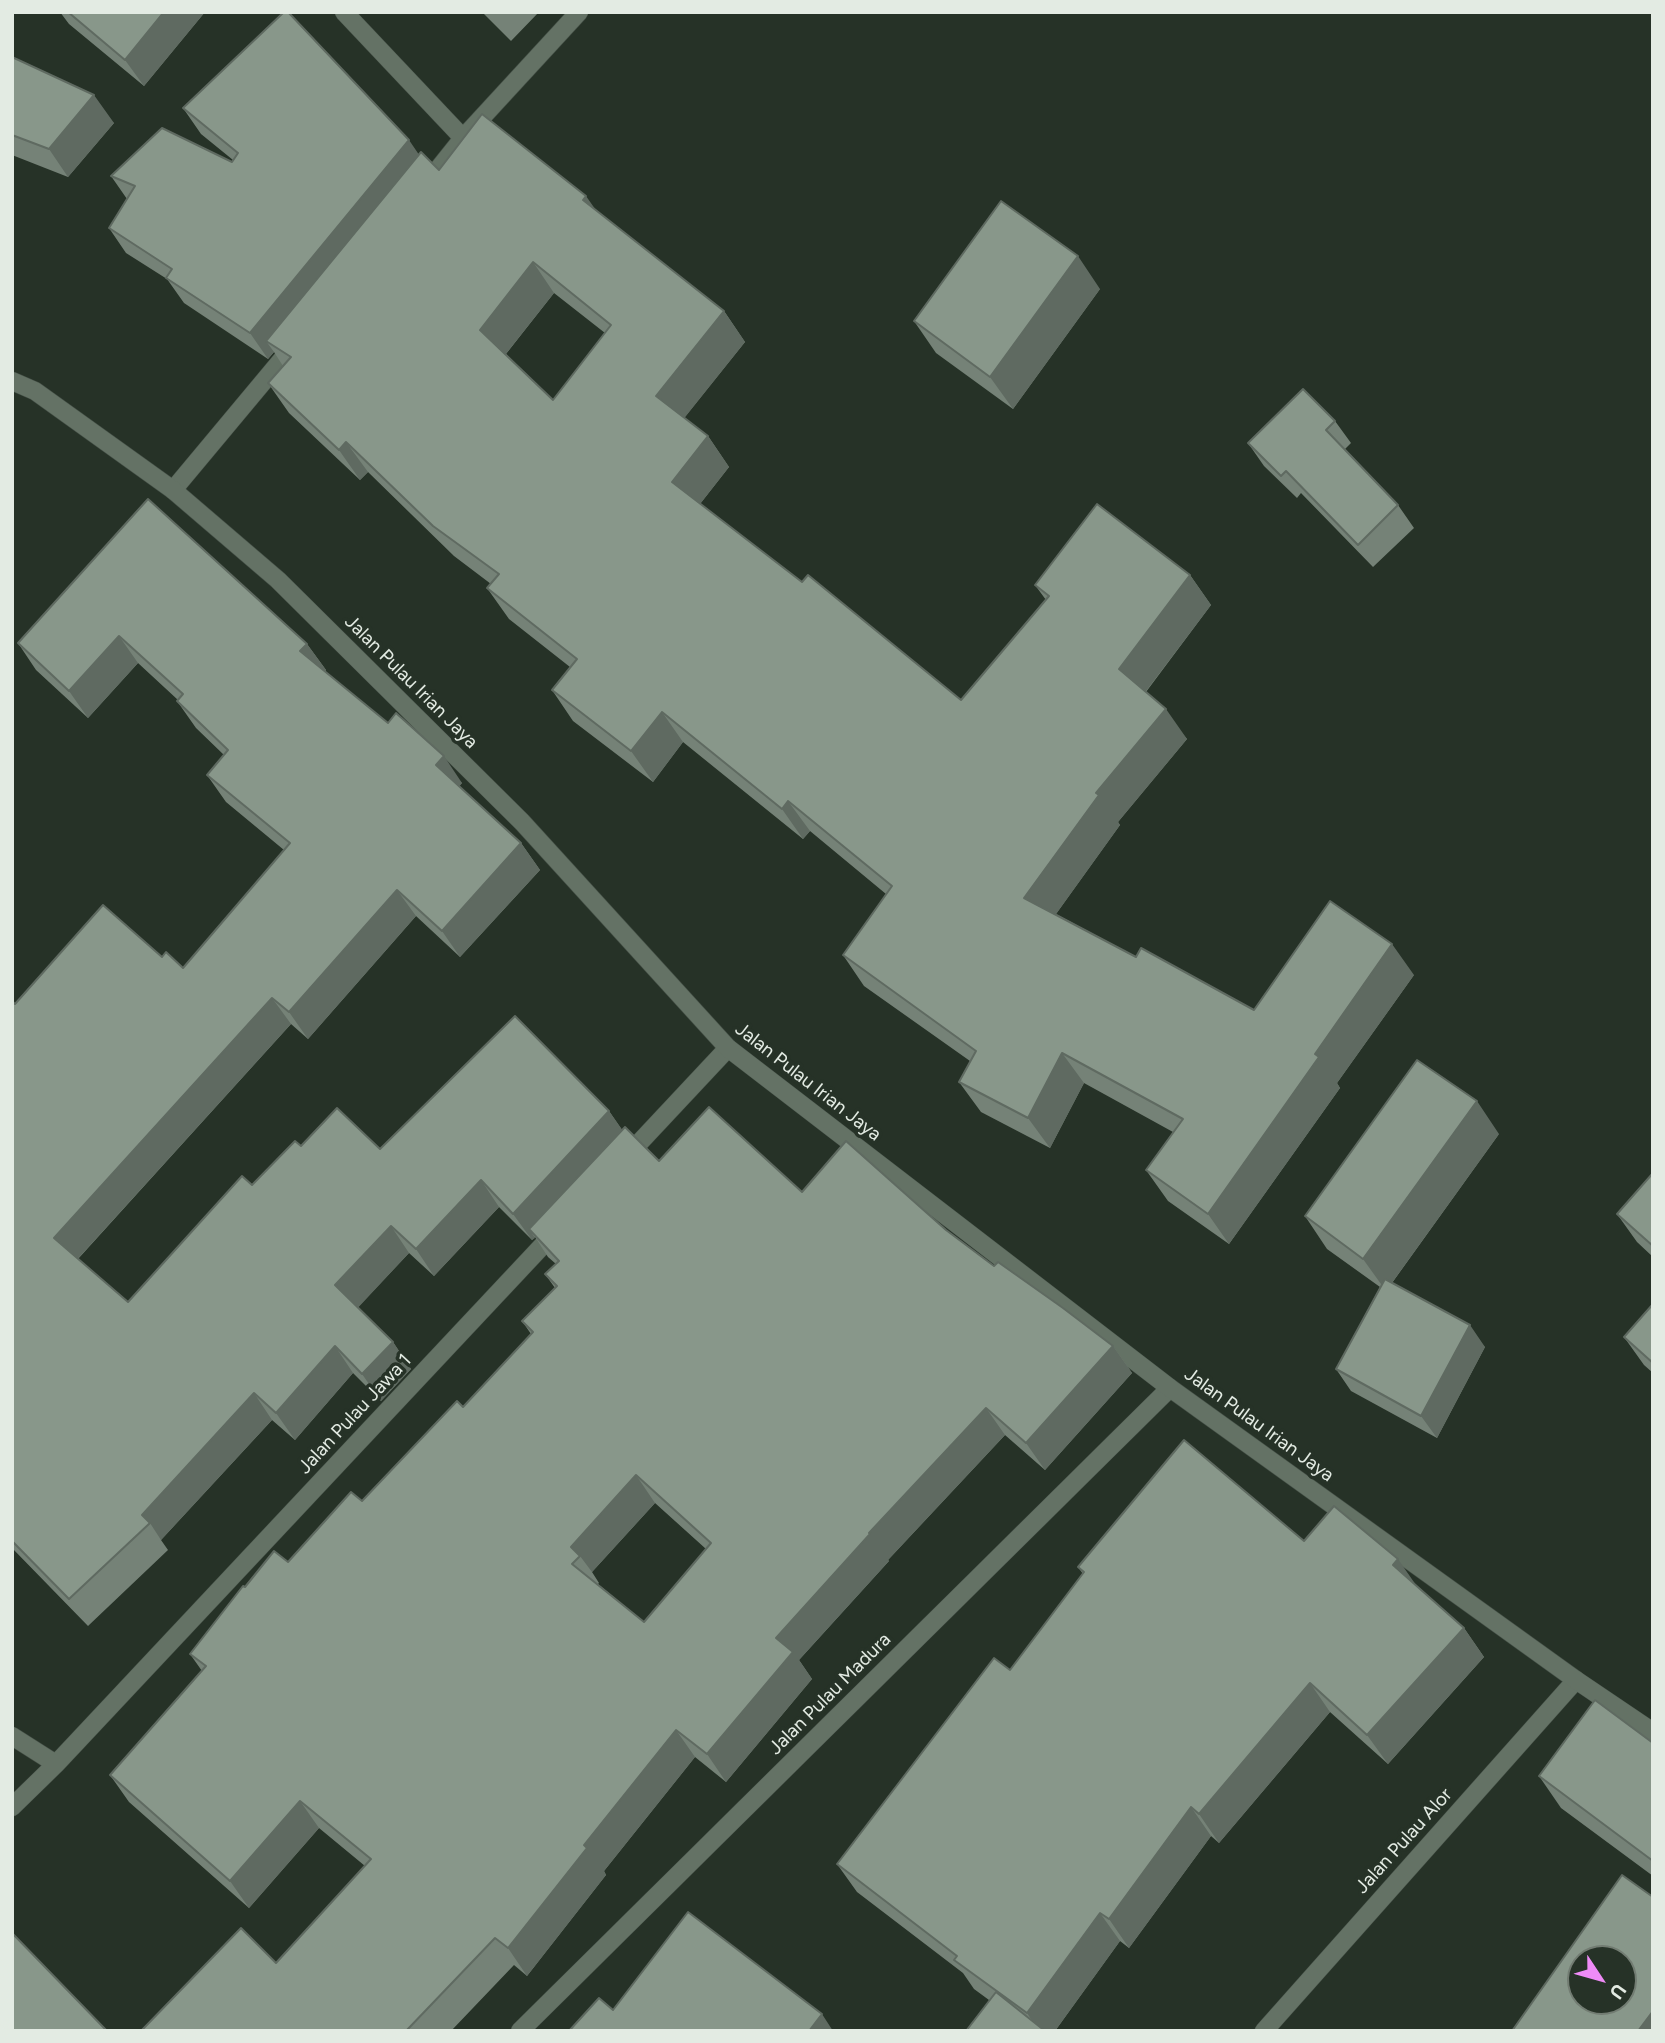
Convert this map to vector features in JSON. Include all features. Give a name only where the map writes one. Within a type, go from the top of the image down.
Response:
[{"type":"street","points":[[344,12],[463,138]]},
{"type":"street","points":[[414,200],[463,138],[579,12]]},
{"type":"street","points":[[173,490],[303,334]]},
{"type":"street","name":"Jalan Pulau Irian Jaya","points":[[12,381],[35,391],[173,490],[278,580],[522,822],[728,1048],[1170,1388],[1576,1680],[1653,1732]]},
{"type":"street","points":[[614,1169],[728,1048]]},
{"type":"street","name":"Jalan Pulau Jawa 1","points":[[12,1807],[56,1764],[567,1220]]},
{"type":"street","name":"Jalan Pulau Madura","points":[[520,2031],[1170,1388]]},
{"type":"street","name":"Jalan Pulau Alor","points":[[1264,2031],[1576,1680]]},
{"type":"street","points":[[12,1736],[56,1764]]},
{"type":"building","points":[[68,12],[164,12],[125,60]]},
{"type":"building","points":[[284,12],[288,12],[409,140],[250,333],[166,278],[172,269],[109,228],[135,186],[111,176],[162,128],[232,162],[238,153],[183,108]]},
{"type":"building","points":[[12,57],[94,95],[49,149],[12,135]]},
{"type":"building","points":[[482,114],[586,196],[583,200],[724,311],[656,396],[708,436],[672,482],[802,582],[808,575],[961,700],[1049,596],[1035,585],[1097,504],[1190,575],[1119,669],[1166,709],[1096,793],[1099,795],[1024,898],[1136,957],[1141,948],[1254,1010],[1330,901],[1392,944],[1315,1054],[1319,1057],[1208,1214],[1146,1170],[1183,1119],[1062,1053],[1028,1118],[959,1082],[976,1051],[843,955],[892,886],[788,801],[782,809],[662,712],[631,751],[552,690],[577,659],[487,588],[499,574],[433,526],[346,442],[339,450],[268,383],[291,357],[266,341],[421,152],[439,170]],"holes":[[[533,262],[611,325],[553,400],[480,330]]]},
{"type":"building","points":[[1001,201],[1078,256],[990,377],[914,321]]},
{"type":"building","points":[[1303,389],[1335,421],[1326,430],[1398,505],[1358,545],[1286,471],[1281,476],[1248,443]]},
{"type":"building","points":[[148,499],[307,644],[300,651],[388,723],[396,713],[444,756],[436,765],[521,843],[442,931],[397,890],[289,1012],[272,998],[54,1238],[128,1302],[242,1176],[252,1185],[295,1141],[301,1146],[337,1108],[380,1149],[515,1016],[609,1111],[513,1214],[481,1180],[416,1249],[391,1226],[335,1285],[393,1342],[362,1374],[335,1346],[276,1413],[254,1393],[142,1515],[150,1523],[69,1599],[12,1541],[12,1001],[15,1004],[103,905],[162,957],[166,952],[183,968],[290,843],[207,775],[228,750],[177,701],[183,694],[119,636],[69,691],[18,643]]},
{"type":"building","points":[[1417,1060],[1477,1101],[1363,1259],[1305,1216]]},
{"type":"building","points":[[709,1107],[802,1192],[846,1141],[946,1230],[994,1266],[998,1262],[1113,1346],[1026,1443],[986,1408],[869,1533],[776,1638],[793,1652],[707,1754],[676,1730],[584,1845],[587,1848],[508,1948],[495,1938],[406,2031],[141,2031],[241,1928],[276,1963],[371,1859],[300,1801],[230,1881],[110,1775],[206,1666],[190,1654],[274,1551],[288,1562],[351,1492],[362,1501],[457,1401],[463,1407],[533,1332],[522,1321],[557,1286],[545,1274],[559,1261],[529,1229],[625,1127],[659,1161]],"holes":[[[636,1475],[711,1543],[644,1622],[572,1564],[580,1556],[571,1547]]]},
{"type":"building","points":[[1653,1173],[1653,1246],[1617,1214]]},
{"type":"building","points":[[1385,1279],[1470,1325],[1421,1416],[1336,1369]]},
{"type":"building","points":[[1653,1304],[1653,1363],[1624,1337]]},
{"type":"building","points":[[1184,1440],[1304,1541],[1334,1506],[1398,1559],[1393,1565],[1464,1628],[1367,1735],[1310,1683],[1199,1814],[1191,1807],[1109,1919],[1100,1913],[1027,2013],[954,1960],[957,1956],[837,1864],[994,1658],[1010,1670],[1084,1572],[1078,1567]]},
{"type":"building","points":[[1595,1700],[1653,1743],[1653,1861],[1539,1776]]},
{"type":"building","points":[[1622,1875],[1653,1897],[1653,2011],[1638,2031],[1512,2031],[1567,1953],[1567,2015],[1637,2015],[1637,1945],[1573,1945]]},
{"type":"building","points":[[688,1912],[822,2014],[809,2031],[569,2031],[599,1998],[613,2010]]},
{"type":"building","points":[[12,1933],[107,2031],[12,2031]]},
{"type":"building","points":[[996,1992],[1045,2031],[966,2031]]}]
